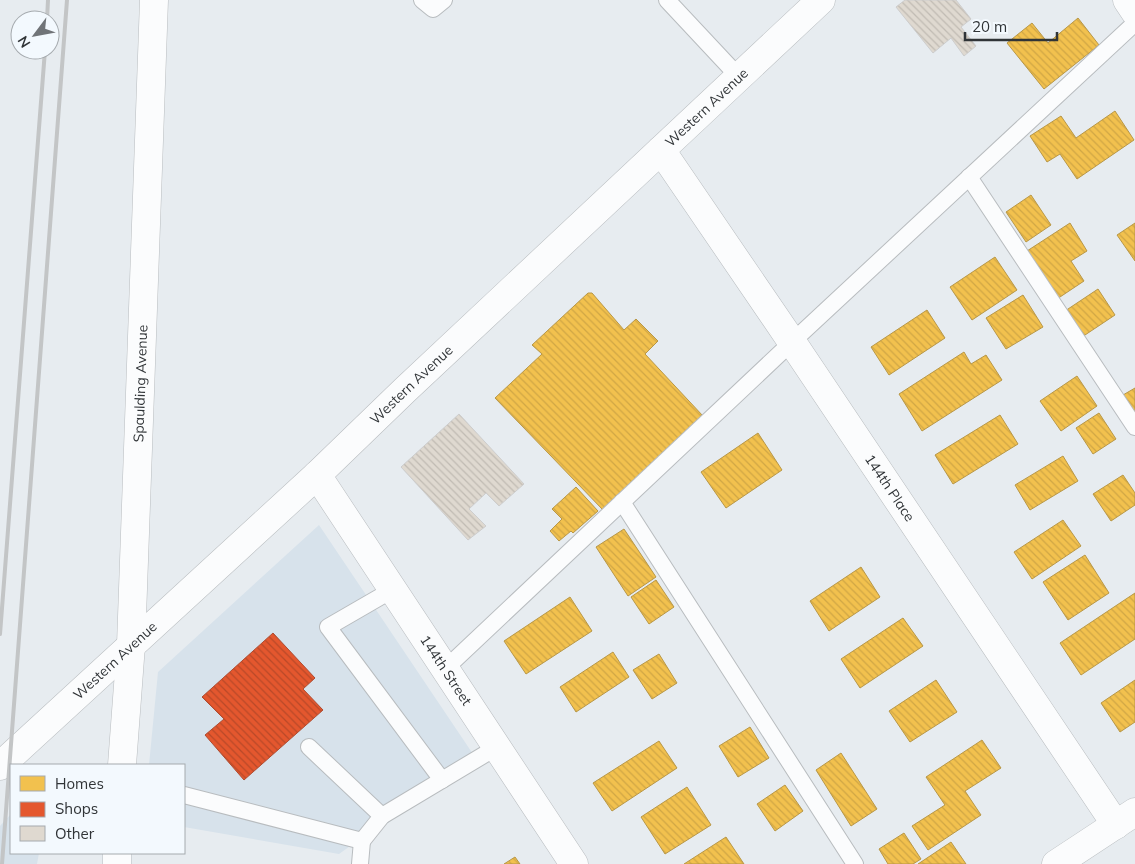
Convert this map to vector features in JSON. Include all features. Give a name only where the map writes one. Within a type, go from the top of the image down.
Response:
[{"type":"street","name":"Spaulding Avenue","points":[[122,764],[132,645],[154,0]]},
{"type":"street","name":"Western Avenue","points":[[0,766],[316,475],[821,0]]},
{"type":"street","points":[[1127,0],[1135,12]]},
{"type":"street","name":"144th Place","points":[[661,150],[792,342],[1125,819]]},
{"type":"street","name":"144th Street","points":[[316,475],[574,864]]},
{"type":"street","points":[[1056,864],[1125,819]]},
{"type":"lane","points":[[422,0],[433,9],[444,0]]},
{"type":"lane","points":[[667,0],[739,77]]},
{"type":"lane","points":[[445,668],[1135,23]]},
{"type":"lane","points":[[969,177],[1135,427]]},
{"type":"lane","points":[[622,502],[855,864]]},
{"type":"lane","points":[[392,590],[328,627],[442,780]]},
{"type":"lane","points":[[309,747],[382,816]]},
{"type":"lane","points":[[360,864],[362,841],[382,816],[497,747]]},
{"type":"lane","points":[[185,795],[362,841]]},
{"type":"shaded area","points":[[319,525],[475,757],[339,854],[185,827],[185,764],[149,764],[158,672]]},
{"type":"shaded area","points":[[10,815],[10,854],[39,854],[37,864],[0,864],[0,826]]},
{"type":"building: Homes","points":[[1078,18],[1099,45],[1044,89],[1007,43],[1032,23],[1048,43]]},
{"type":"building: Homes","points":[[1115,111],[1134,140],[1077,179],[1060,154],[1047,162],[1030,136],[1061,116],[1076,138]]},
{"type":"building: Homes","points":[[1031,195],[1051,225],[1026,242],[1006,212]]},
{"type":"building: Homes","points":[[1070,223],[1087,251],[1071,261],[1084,281],[1057,299],[1027,251]]},
{"type":"building: Homes","points":[[1135,223],[1135,261],[1117,235]]},
{"type":"building: Homes","points":[[995,257],[1017,290],[972,320],[950,287]]},
{"type":"building: Homes","points":[[1098,289],[1115,315],[1082,337],[1065,311]]},
{"type":"building: Homes","points":[[588,293],[592,293],[624,330],[636,319],[658,341],[645,354],[703,416],[603,510],[495,398],[542,354],[532,345]]},
{"type":"building: Homes","points":[[1023,295],[1043,327],[1006,349],[986,318]]},
{"type":"building: Homes","points":[[927,310],[945,338],[889,375],[871,347]]},
{"type":"building: Homes","points":[[964,352],[971,364],[986,355],[1002,380],[922,431],[899,394]]},
{"type":"building: Homes","points":[[1077,376],[1097,406],[1061,431],[1040,401]]},
{"type":"building: Homes","points":[[1135,388],[1135,415],[1123,395]]},
{"type":"building: Homes","points":[[1099,413],[1116,439],[1093,454],[1076,428]]},
{"type":"building: Homes","points":[[1000,415],[1018,444],[953,484],[935,455]]},
{"type":"building: Homes","points":[[758,433],[782,470],[726,508],[701,472]]},
{"type":"building: Homes","points":[[1063,456],[1078,481],[1030,510],[1015,485]]},
{"type":"building: Homes","points":[[1123,475],[1135,493],[1135,505],[1111,521],[1093,494]]},
{"type":"building: Homes","points":[[576,487],[598,511],[573,533],[571,531],[559,541],[550,531],[562,519],[552,509]]},
{"type":"building: Homes","points":[[1063,520],[1081,546],[1032,579],[1014,552]]},
{"type":"building: Homes","points":[[624,529],[656,577],[628,596],[596,547]]},
{"type":"building: Homes","points":[[1085,555],[1109,593],[1068,620],[1043,582]]},
{"type":"building: Homes","points":[[861,567],[880,597],[829,631],[810,601]]},
{"type":"building: Homes","points":[[656,580],[674,607],[649,624],[631,597]]},
{"type":"building: Homes","points":[[1135,593],[1135,639],[1081,675],[1060,643]]},
{"type":"building: Homes","points":[[570,597],[592,631],[526,674],[504,641]]},
{"type":"building: Homes","points":[[903,618],[923,646],[860,688],[841,659]]},
{"type":"building: Homes","points":[[613,652],[629,677],[576,712],[560,687]]},
{"type":"building: Homes","points":[[659,654],[677,683],[652,699],[633,670]]},
{"type":"building: Homes","points":[[936,680],[957,712],[910,742],[889,711]]},
{"type":"building: Homes","points":[[1135,680],[1135,722],[1120,732],[1101,703]]},
{"type":"building: Homes","points":[[750,727],[769,758],[738,777],[719,746]]},
{"type":"building: Homes","points":[[982,740],[1001,768],[965,791],[981,815],[928,850],[912,826],[945,805],[926,777]]},
{"type":"building: Homes","points":[[659,741],[677,768],[612,811],[593,783]]},
{"type":"building: Homes","points":[[841,753],[877,809],[851,826],[816,770]]},
{"type":"building: Homes","points":[[785,785],[803,811],[775,831],[757,804]]},
{"type":"building: Homes","points":[[687,787],[711,825],[665,854],[641,817]]},
{"type":"building: Homes","points":[[904,833],[921,859],[913,864],[888,864],[879,849]]},
{"type":"building: Homes","points":[[726,837],[744,864],[684,864]]},
{"type":"building: Homes","points":[[951,842],[966,864],[918,864]]},
{"type":"building: Homes","points":[[515,857],[520,864],[504,864]]},
{"type":"building: Shops","points":[[273,633],[315,678],[303,689],[323,710],[244,780],[205,735],[224,719],[202,697]]},
{"type":"building: Other","points":[[905,0],[956,0],[971,19],[961,27],[976,46],[964,56],[951,38],[933,53],[896,7]]},
{"type":"building: Other","points":[[459,414],[524,484],[499,506],[486,493],[469,509],[486,526],[468,540],[401,467]]},
{"type":"railway","points":[[48,0],[48,10]]},
{"type":"railway","points":[[2,864],[67,0]]},
{"type":"railway","points":[[0,634],[44,60]]}]
